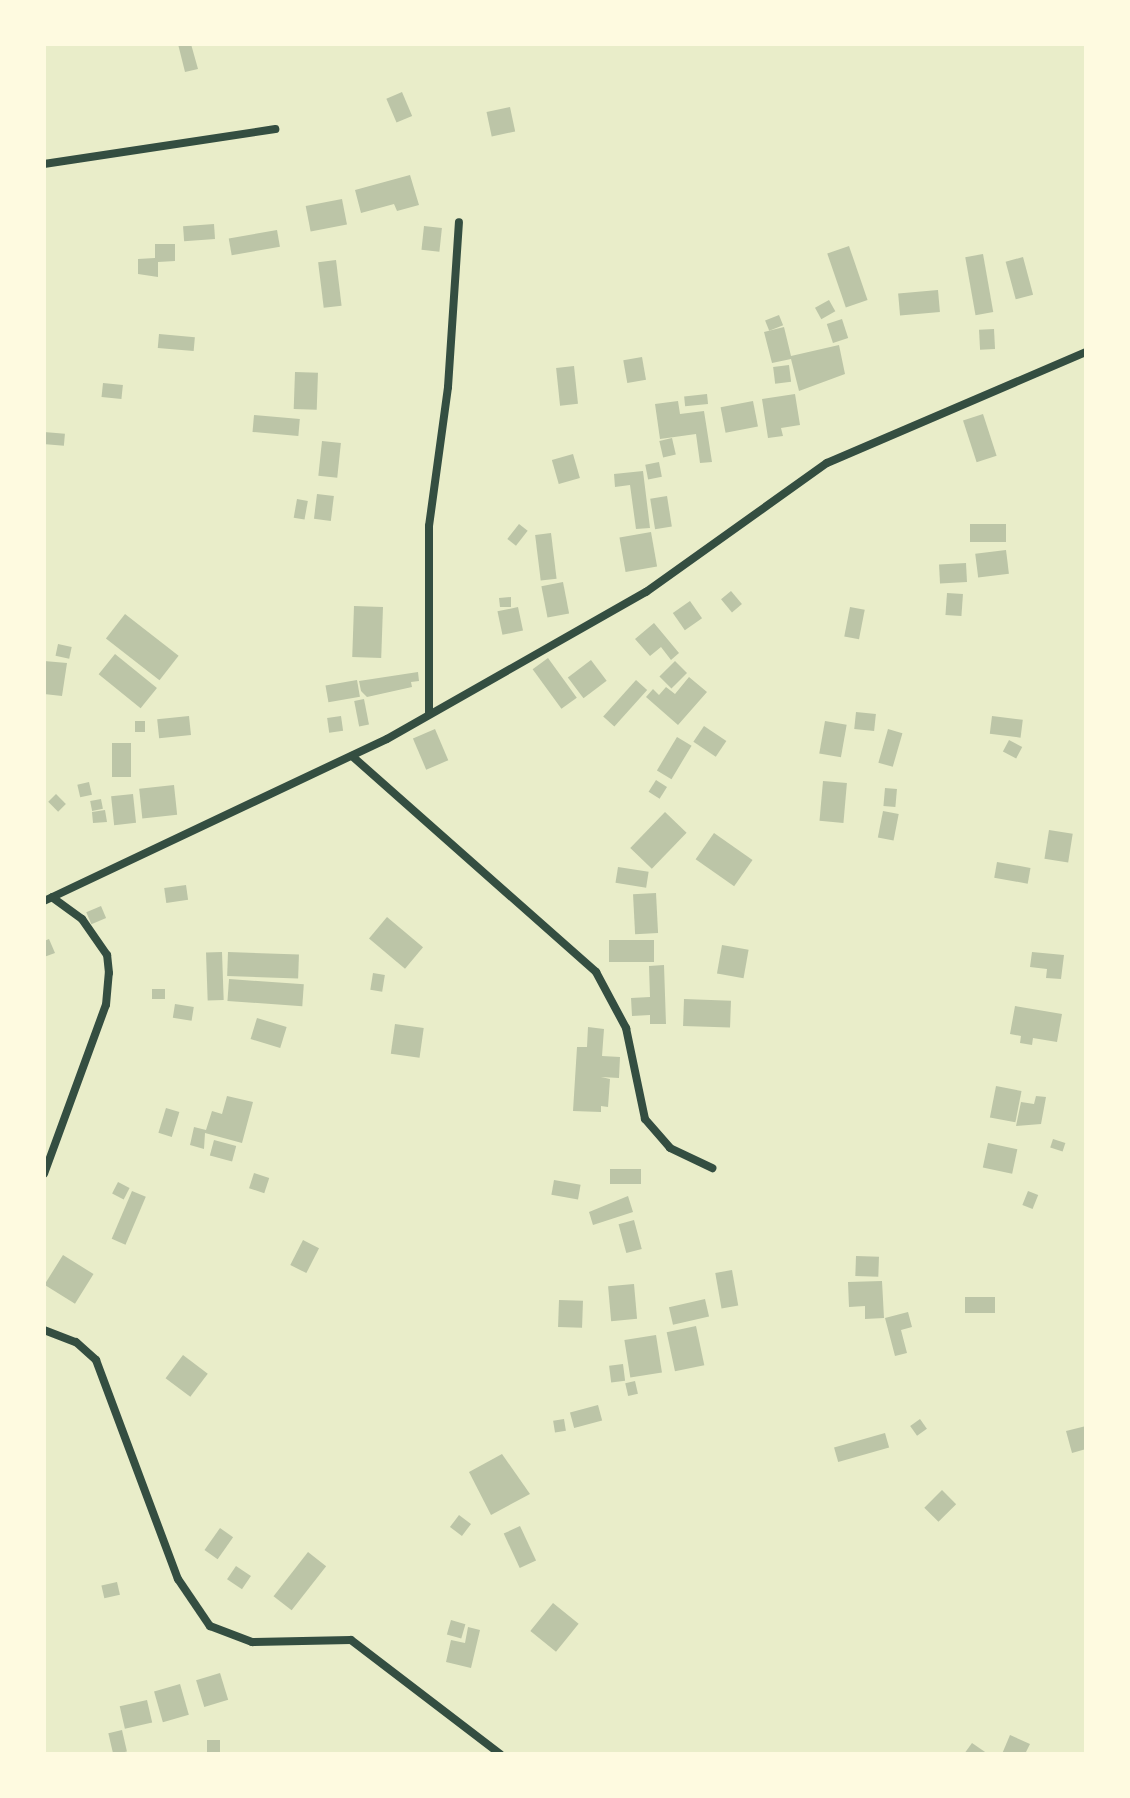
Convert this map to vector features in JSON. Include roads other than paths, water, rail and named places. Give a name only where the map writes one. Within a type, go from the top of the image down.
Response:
[{"type":"street","points":[[44,164],[275,129]]},
{"type":"street","points":[[429,714],[429,526],[448,387],[459,222]]},
{"type":"street","points":[[48,899],[352,756],[429,714],[646,592],[827,463],[1086,352]]},
{"type":"street","points":[[352,756],[596,972],[626,1028],[645,1119],[670,1148],[712,1168]]},
{"type":"street","points":[[44,1174],[106,1005],[109,973],[107,955],[82,919],[48,899]]},
{"type":"street","points":[[44,1330],[76,1342],[96,1360],[178,1579],[199,1615],[236,1639],[351,1640],[500,1754]]}]
